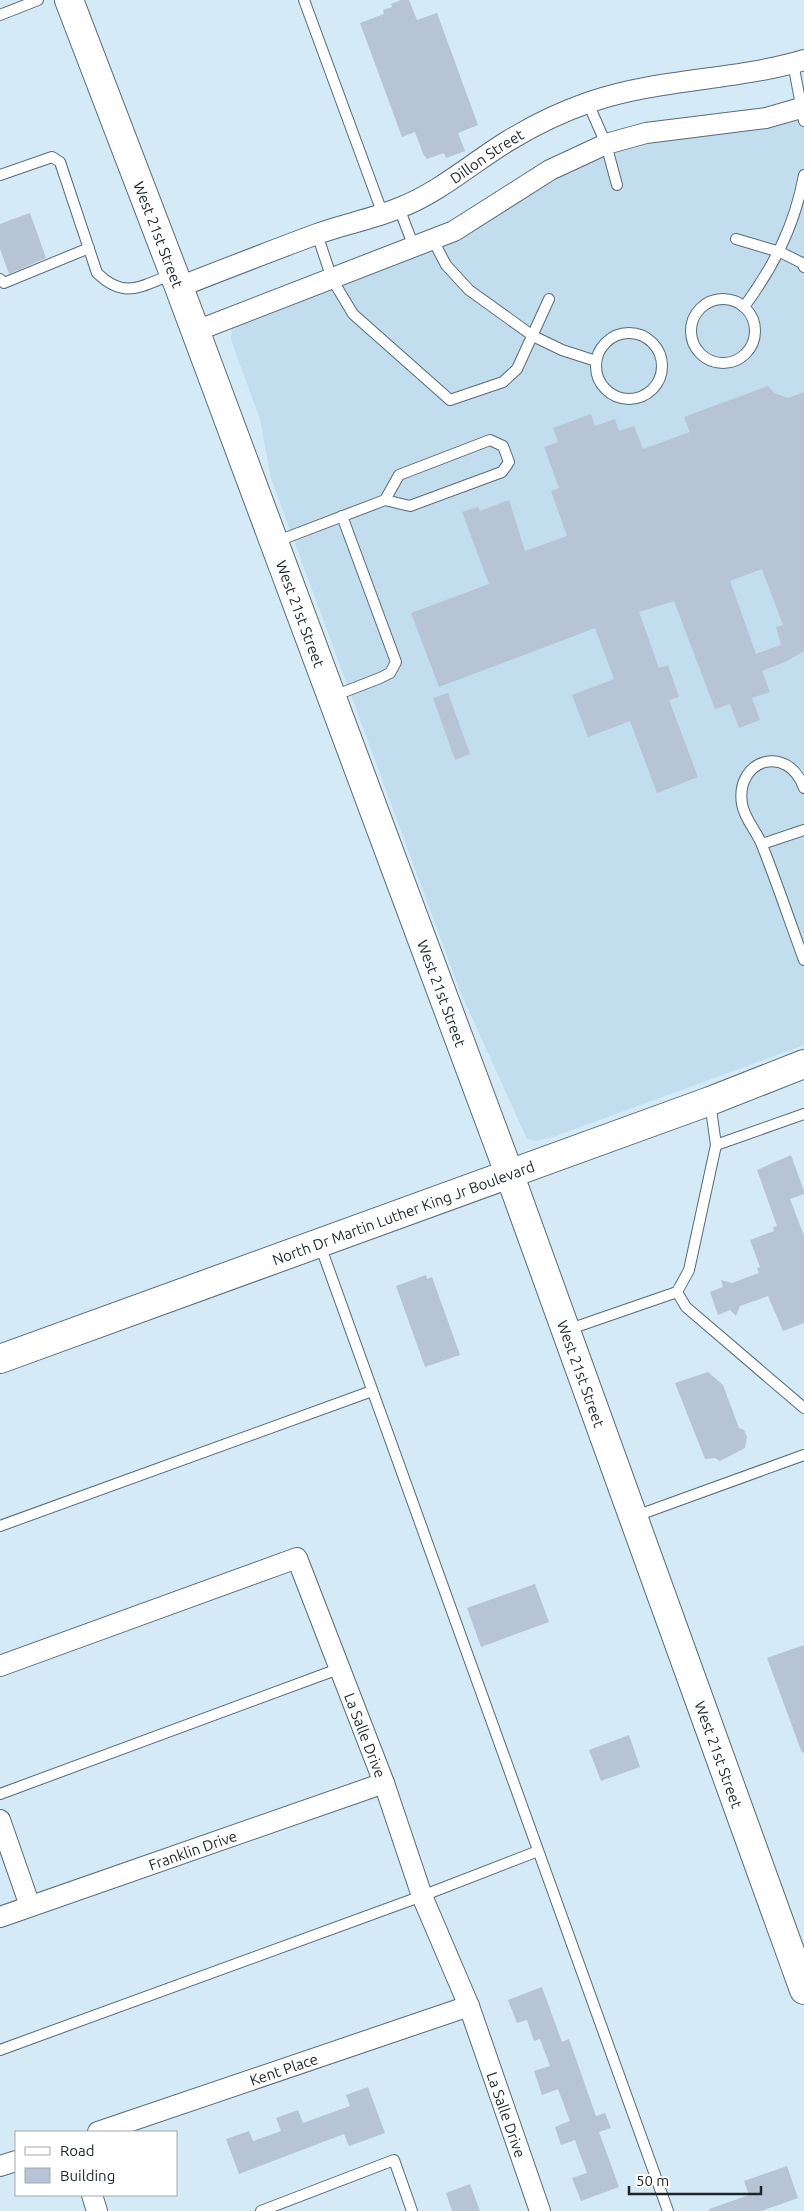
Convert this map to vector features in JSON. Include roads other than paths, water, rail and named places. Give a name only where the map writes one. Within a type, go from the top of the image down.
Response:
[{"type":"main road","name":"West 21st Street","points":[[69,0],[177,280],[509,1173],[804,1990]]},
{"type":"main road","name":"North Dr Martin Luther King Jr Boulevard","points":[[0,1359],[319,1241],[710,1101],[804,1064]]},
{"type":"street","name":"Dillon Street","points":[[177,280],[391,210],[454,179],[508,142],[548,119],[588,103],[636,88],[672,82],[733,76],[799,62]]},
{"type":"street","points":[[196,331],[454,231],[550,170],[606,144],[646,132],[803,112]]},
{"type":"street","name":"La Salle Drive","points":[[0,1666],[297,1558],[384,1783],[422,1896],[469,2006],[540,2211]]},
{"type":"street","name":"Franklin Drive","points":[[0,1917],[384,1783]]},
{"type":"street","points":[[0,1820],[30,1906]]},
{"type":"street","name":"Kent Place","points":[[101,2131],[469,2006]]},
{"type":"street","points":[[0,2166],[15,2161]]},
{"type":"street","points":[[92,2196],[97,2211]]},
{"type":"lane","points":[[0,15],[38,0]]},
{"type":"lane","points":[[304,0],[391,210],[414,247]]},
{"type":"lane","points":[[799,62],[803,112]]},
{"type":"lane","points":[[588,103],[606,144],[617,185]]},
{"type":"lane","points":[[0,175],[52,157],[60,162],[97,273],[108,284],[124,290],[177,280]]},
{"type":"lane","points":[[744,307],[780,252],[798,205],[804,174]]},
{"type":"lane","points":[[317,234],[332,278],[353,314],[450,400],[503,382],[517,369],[549,299]]},
{"type":"lane","points":[[736,239],[780,252],[802,263],[804,267]]},
{"type":"lane","points":[[433,240],[446,265],[469,290],[533,336],[562,350],[596,361]]},
{"type":"lane","points":[[0,279],[4,283],[89,248]]},
{"type":"lane","points":[[721,298],[734,300],[744,307],[752,317],[755,330],[753,342],[747,353],[736,360],[724,363],[712,361],[701,355],[694,344],[691,332],[692,320],[699,309],[709,301],[721,298]]},
{"type":"lane","points":[[627,332],[649,338],[657,346],[662,357],[663,368],[655,388],[646,395],[626,400],[615,397],[600,382],[596,361],[607,341],[616,335],[627,332]]},
{"type":"lane","points":[[274,542],[386,500],[410,506],[502,472],[509,462],[503,446],[490,440],[400,475],[386,500]]},
{"type":"lane","points":[[331,697],[390,673],[396,662],[342,516]]},
{"type":"lane","points":[[804,788],[801,779],[790,766],[774,760],[758,763],[743,781],[742,805],[762,844],[804,960]]},
{"type":"lane","points":[[762,844],[804,830]]},
{"type":"lane","points":[[566,1330],[677,1292],[689,1270],[716,1145],[710,1101]]},
{"type":"lane","points":[[716,1145],[804,1114]]},
{"type":"lane","points":[[319,1241],[668,2211]]},
{"type":"lane","points":[[677,1292],[686,1307],[804,1408]]},
{"type":"lane","points":[[0,1526],[372,1391]]},
{"type":"lane","points":[[633,1517],[804,1455]]},
{"type":"lane","points":[[0,1794],[341,1668]]},
{"type":"lane","points":[[0,2050],[422,1896],[538,1851]]},
{"type":"lane","points":[[261,2211],[394,2160],[412,2211]]}]
